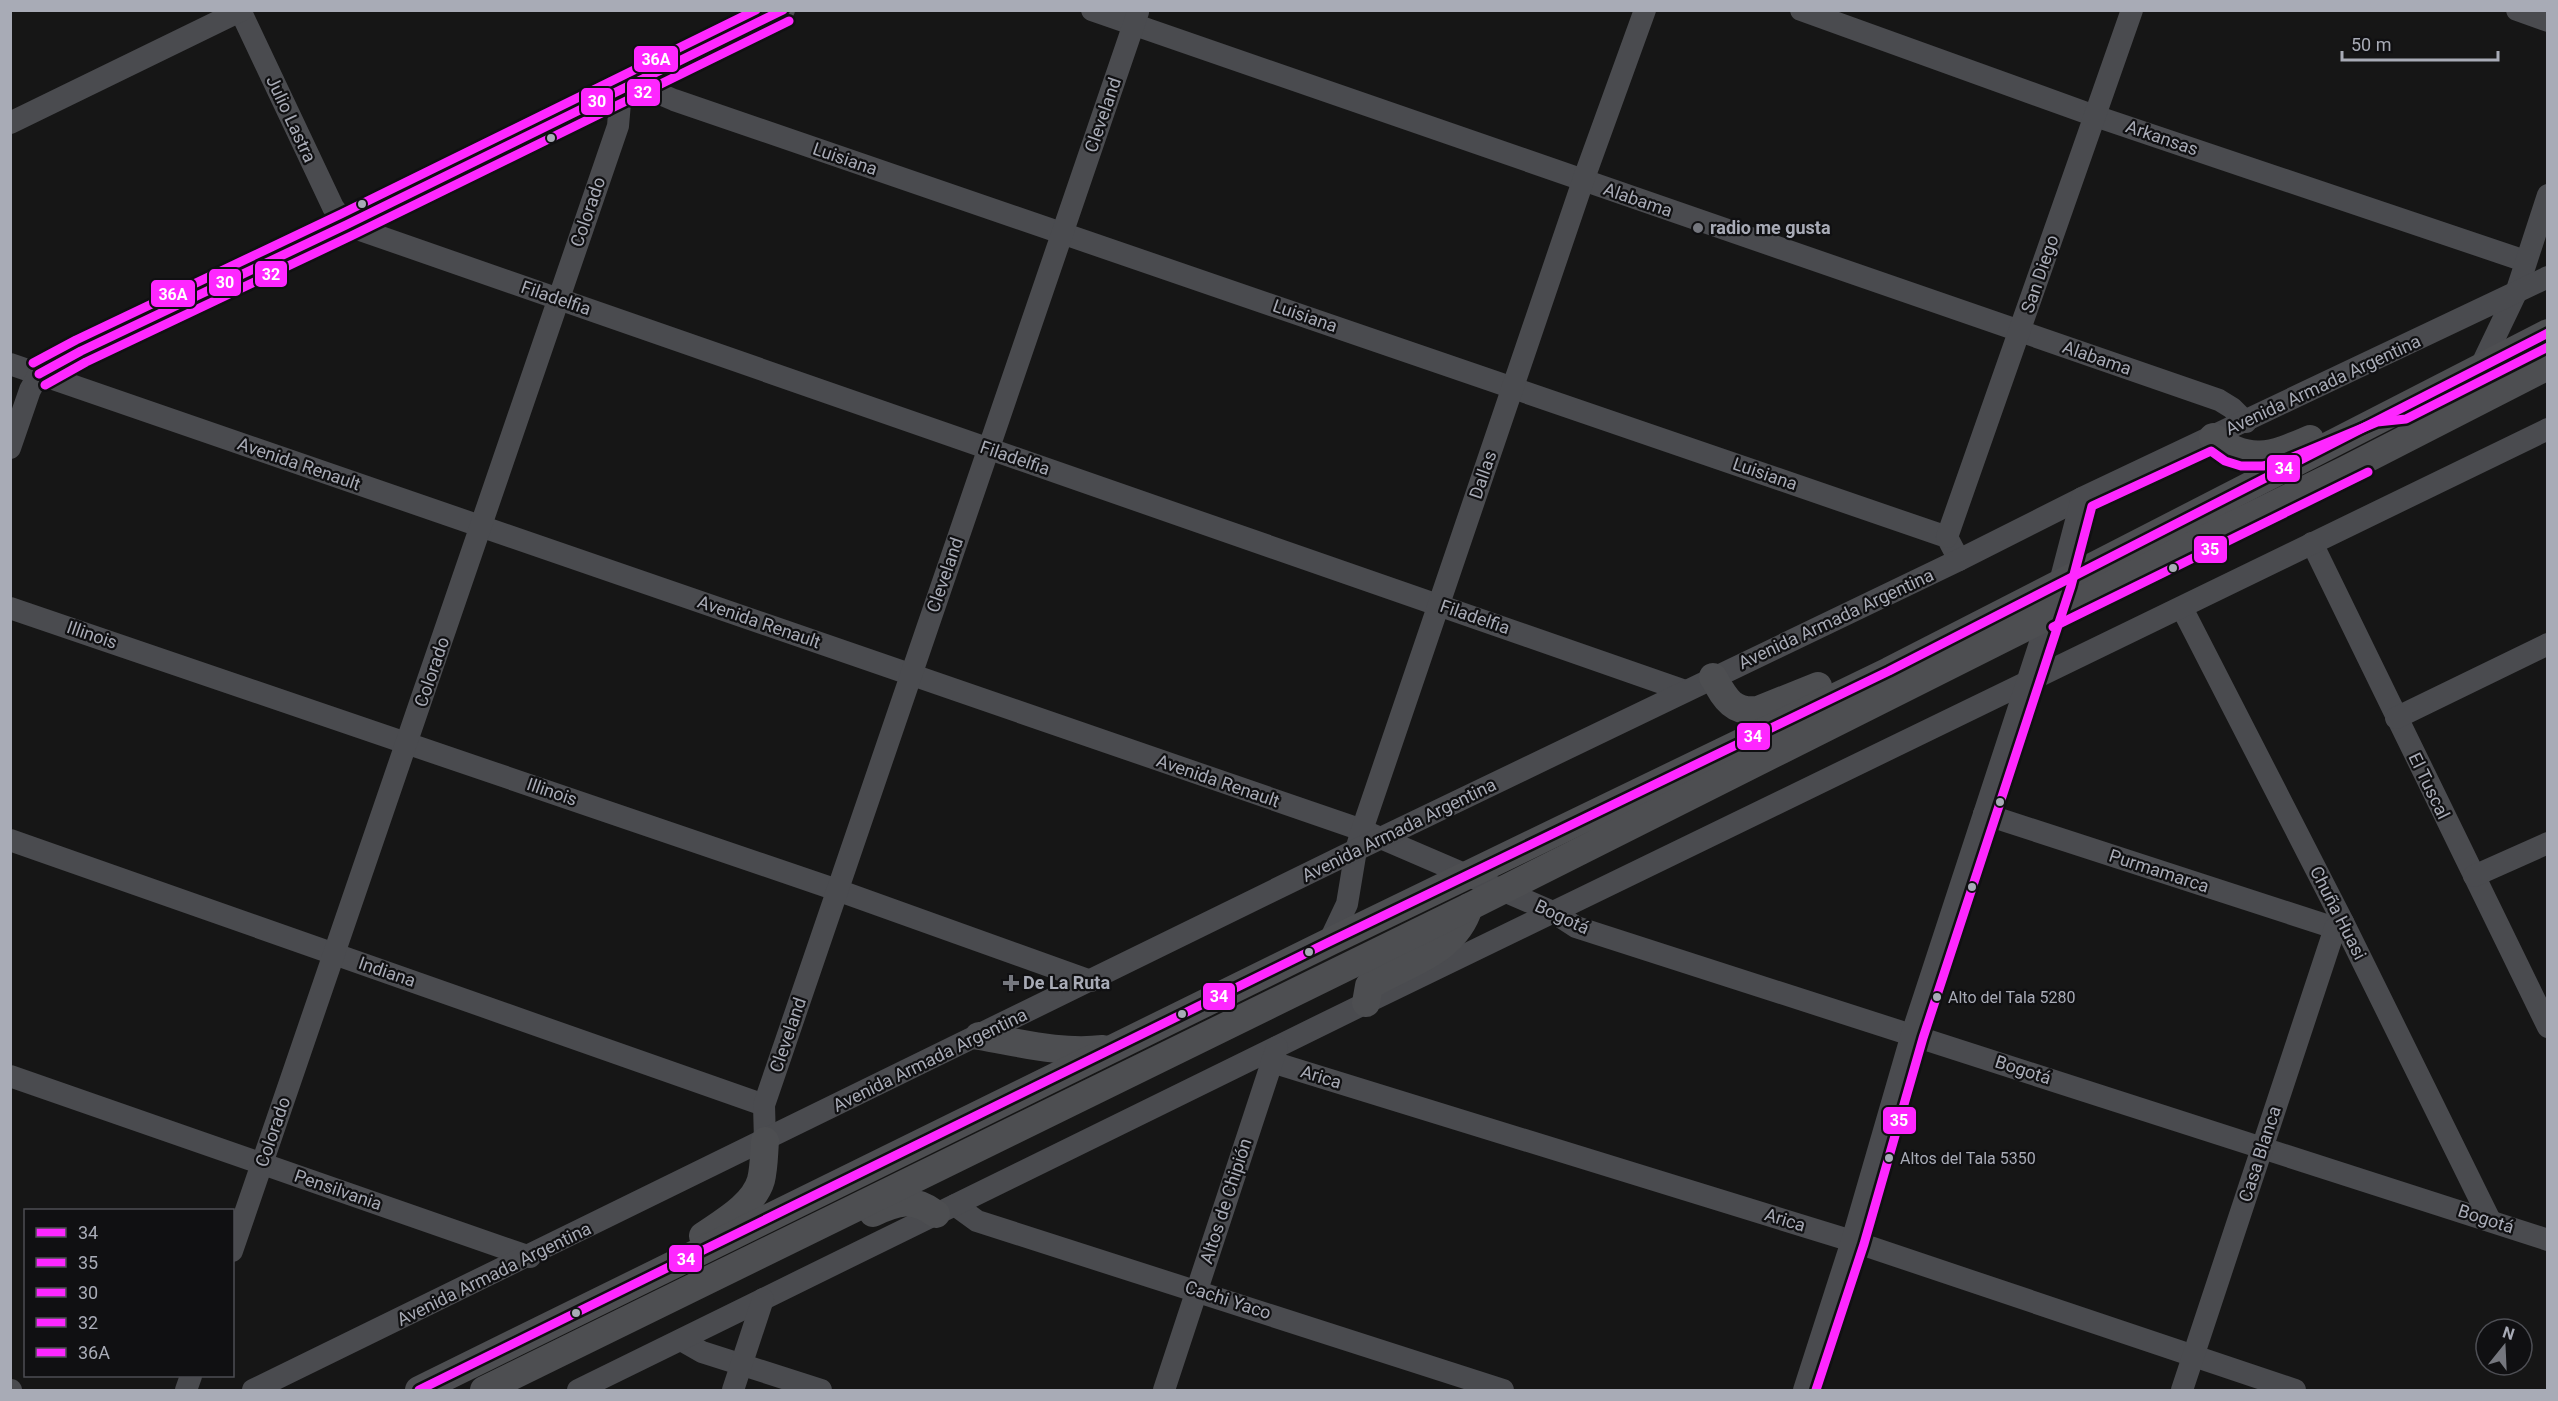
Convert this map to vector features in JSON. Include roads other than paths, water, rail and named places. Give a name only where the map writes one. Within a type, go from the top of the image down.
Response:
[{"type":"main road","points":[[419,1390],[1329,942],[1889,671],[2547,333]]},
{"type":"main road","points":[[484,1390],[1469,908],[2048,616],[2345,470],[2547,366]]},
{"type":"main road","points":[[2213,437],[2230,450],[2243,454],[2262,454],[2294,446],[2374,410],[2402,408]]},
{"type":"main road","points":[[1713,677],[1727,702],[1738,709],[1748,711],[1758,710],[1860,669],[1889,671]]},
{"type":"main road","points":[[1366,1003],[1369,986],[1441,948],[1458,932],[1469,908]]},
{"type":"main road","points":[[980,1036],[1058,1050],[1081,1051],[1117,1047]]},
{"type":"main road","points":[[673,1266],[698,1241],[744,1206],[753,1194],[761,1181],[765,1141]]},
{"type":"main road","points":[[735,1266],[793,1250],[890,1205],[906,1202],[946,1210]]},
{"type":"street","points":[[10,448],[30,390],[39,374],[81,351],[346,225],[784,10]]},
{"type":"street","name":"Alabama","points":[[1092,10],[1136,17],[1583,181],[2218,400],[2232,408],[2246,422]]},
{"type":"street","name":"Dallas","points":[[1329,942],[1347,904],[1439,604],[1583,181],[1645,10]]},
{"type":"street","name":"Arkansas","points":[[1801,10],[2095,116],[2525,261]]},
{"type":"street","name":"San Diego","points":[[1947,537],[2132,10]]},
{"type":"street","points":[[2517,10],[2547,21]]},
{"type":"street","points":[[10,123],[241,11]]},
{"type":"street","name":"Julio Lastra","points":[[241,11],[333,207],[346,225]]},
{"type":"street","name":"Cleveland","points":[[765,1141],[764,1105],[1136,17]]},
{"type":"street","name":"Luisiana","points":[[643,80],[660,94],[674,100],[1947,537]]},
{"type":"street","name":"Colorado","points":[[234,1245],[336,954],[618,126],[621,91]]},
{"type":"street","points":[[2481,366],[2516,293],[2547,195]]},
{"type":"street","name":"Filadelfia","points":[[346,225],[1685,691]]},
{"type":"street","name":"Avenida Armada Argentina","points":[[254,1390],[980,1036],[1366,840],[1685,691],[1959,560],[2082,498],[2547,277]]},
{"type":"street","name":"Avenida Renault","points":[[10,364],[911,675],[1467,875],[1503,890]]},
{"type":"street","points":[[578,1390],[946,1210],[1275,1054],[1366,1003],[2547,429]]},
{"type":"street","points":[[1804,1390],[1852,1241],[1912,1034],[2060,582],[2082,498]]},
{"type":"street","points":[[1947,537],[1959,560]]},
{"type":"street","name":"El Tuscal","points":[[2312,543],[2547,1028]]},
{"type":"street","name":"Illinois","points":[[10,608],[837,890],[1091,981]]},
{"type":"street","name":"Chuña Huasi","points":[[2182,608],[2339,925],[2490,1221]]},
{"type":"street","points":[[2396,718],[2547,644]]},
{"type":"street","name":"Purmamarca","points":[[1983,814],[2339,925]]},
{"type":"street","name":"Indiana","points":[[10,840],[764,1105]]},
{"type":"street","points":[[2474,876],[2547,843]]},
{"type":"street","name":"Bogotá","points":[[1503,890],[1553,912],[1576,927],[2547,1240]]},
{"type":"street","name":"Casa Blanca","points":[[2181,1390],[2339,925]]},
{"type":"street","name":"Arica","points":[[1275,1054],[1852,1241],[2295,1390]]},
{"type":"street","name":"Altos de Chipión","points":[[1164,1390],[1275,1054]]},
{"type":"street","name":"Pensilvania","points":[[10,1077],[530,1257]]},
{"type":"street","name":"Cachi Yaco","points":[[946,1210],[1503,1390]]},
{"type":"street","points":[[734,1390],[763,1299]]},
{"type":"street","points":[[681,1340],[702,1352],[821,1390]]},
{"type":"place","name":"radio me gusta","points":[[1698,228]]},
{"type":"place","name":"De La Ruta","points":[[1011,983]]},
{"type":"place","name":"Alto del Tala 5280","points":[[1937,997]]},
{"type":"place","name":"Altos del Tala 5350","points":[[1889,1158]]}]
